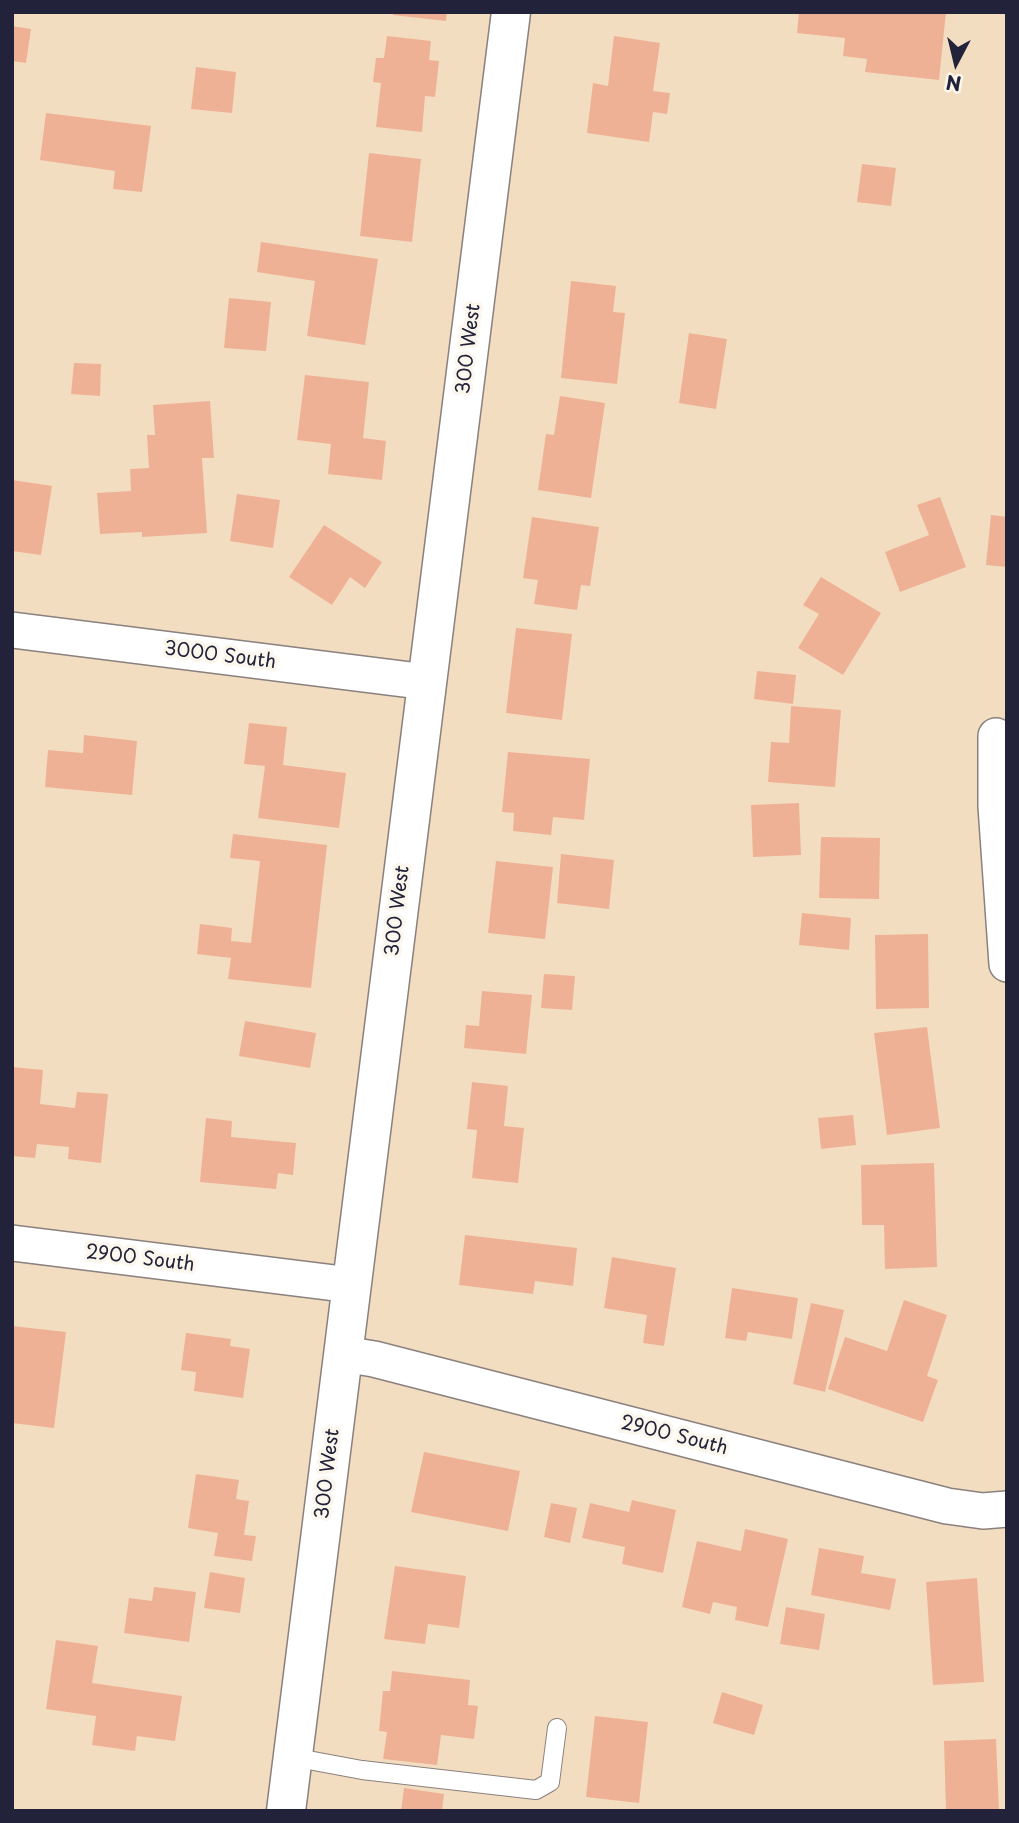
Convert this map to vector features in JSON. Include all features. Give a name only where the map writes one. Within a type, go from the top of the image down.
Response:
[{"type":"street","name":"300 West","points":[[286,1811],[511,12]]},
{"type":"street","name":"3000 South","points":[[12,630],[427,682]]},
{"type":"street","points":[[996,736],[996,806],[1007,964]]},
{"type":"street","name":"2900 South","points":[[12,1243],[351,1285]]},
{"type":"street","name":"2900 South","points":[[343,1354],[374,1359],[947,1506],[983,1511],[1007,1509]]},
{"type":"lane","points":[[292,1757],[362,1770],[536,1790],[550,1782],[557,1728]]},
{"type":"building","points":[[393,12],[447,12],[446,21],[393,15]]},
{"type":"building","points":[[799,12],[946,12],[939,80],[865,72],[867,59],[843,56],[845,38],[797,33]]},
{"type":"building","points":[[12,26],[31,29],[26,63],[12,61]]},
{"type":"building","points":[[387,36],[431,41],[429,60],[439,61],[435,97],[425,96],[422,132],[376,127],[381,83],[373,82],[376,58],[384,58]]},
{"type":"building","points":[[614,36],[660,43],[653,91],[670,93],[667,114],[653,112],[649,142],[587,133],[593,83],[608,86]]},
{"type":"building","points":[[196,67],[236,72],[232,113],[191,109]]},
{"type":"building","points":[[46,113],[151,126],[142,192],[113,189],[115,171],[40,160]]},
{"type":"building","points":[[369,153],[421,159],[412,242],[360,236]]},
{"type":"building","points":[[862,164],[896,168],[891,206],[857,202]]},
{"type":"building","points":[[261,242],[378,259],[365,345],[307,336],[315,281],[257,272]]},
{"type":"building","points":[[571,281],[616,286],[613,312],[625,313],[617,384],[561,378]]},
{"type":"building","points":[[229,298],[271,302],[266,351],[224,348]]},
{"type":"building","points":[[689,333],[727,339],[716,409],[679,403]]},
{"type":"building","points":[[74,363],[101,364],[100,396],[71,394]]},
{"type":"building","points":[[305,375],[369,382],[363,438],[386,441],[382,480],[328,474],[331,444],[297,440]]},
{"type":"building","points":[[560,396],[605,403],[591,498],[538,490],[546,434],[554,435]]},
{"type":"building","points":[[210,401],[214,458],[202,458],[207,533],[142,537],[142,532],[100,534],[97,493],[131,491],[130,469],[149,468],[147,435],[155,435],[153,405]]},
{"type":"building","points":[[12,480],[52,486],[41,555],[12,551]]},
{"type":"building","points":[[237,494],[280,500],[273,548],[230,541]]},
{"type":"building","points":[[940,497],[966,567],[900,592],[885,552],[929,535],[917,505]]},
{"type":"building","points":[[991,515],[1007,517],[1007,567],[986,565]]},
{"type":"building","points":[[532,517],[599,527],[590,586],[581,585],[577,610],[534,604],[538,580],[523,578]]},
{"type":"building","points":[[324,525],[382,562],[365,588],[350,577],[332,605],[289,577]]},
{"type":"building","points":[[821,577],[881,613],[843,675],[798,648],[819,614],[803,605]]},
{"type":"building","points":[[516,628],[572,634],[562,720],[506,713]]},
{"type":"building","points":[[757,671],[796,675],[793,704],[754,699]]},
{"type":"building","points":[[791,706],[841,710],[835,787],[768,782],[771,742],[789,743]]},
{"type":"building","points":[[249,723],[287,727],[283,765],[346,773],[339,828],[258,818],[265,766],[244,764]]},
{"type":"building","points":[[84,735],[137,741],[132,795],[45,787],[48,750],[83,753]]},
{"type":"building","points":[[508,752],[590,759],[584,820],[553,817],[551,835],[513,831],[514,813],[502,812]]},
{"type":"building","points":[[799,803],[801,855],[753,857],[751,805]]},
{"type":"building","points":[[233,834],[327,845],[311,988],[228,979],[231,958],[197,954],[200,924],[232,928],[231,941],[251,943],[260,861],[230,858]]},
{"type":"building","points":[[821,837],[880,838],[879,899],[819,898]]},
{"type":"building","points":[[561,854],[614,860],[609,909],[557,903]]},
{"type":"building","points":[[496,861],[553,867],[545,939],[488,933]]},
{"type":"building","points":[[802,913],[851,918],[849,950],[799,945]]},
{"type":"building","points":[[928,934],[929,1008],[876,1009],[875,935]]},
{"type":"building","points":[[544,974],[575,976],[572,1010],[541,1008]]},
{"type":"building","points":[[482,991],[532,995],[526,1054],[464,1048],[466,1025],[479,1026]]},
{"type":"building","points":[[245,1021],[316,1033],[310,1068],[239,1056]]},
{"type":"building","points":[[927,1027],[940,1128],[887,1135],[874,1033]]},
{"type":"building","points":[[12,1067],[43,1070],[40,1104],[75,1108],[77,1092],[108,1094],[101,1163],[68,1159],[69,1147],[37,1144],[35,1158],[12,1156]]},
{"type":"building","points":[[472,1082],[508,1086],[504,1126],[524,1128],[518,1183],[472,1178],[477,1130],[467,1129]]},
{"type":"building","points":[[853,1115],[856,1145],[821,1149],[818,1118]]},
{"type":"building","points":[[206,1118],[232,1121],[231,1137],[296,1143],[293,1175],[278,1173],[276,1189],[200,1182]]},
{"type":"building","points":[[934,1163],[937,1267],[885,1269],[884,1225],[862,1225],[861,1165]]},
{"type":"building","points":[[465,1235],[577,1248],[573,1286],[535,1281],[533,1294],[459,1285]]},
{"type":"building","points":[[612,1257],[676,1268],[664,1346],[643,1343],[647,1315],[604,1308]]},
{"type":"building","points":[[732,1288],[798,1298],[792,1339],[748,1332],[746,1341],[725,1338]]},
{"type":"building","points":[[904,1300],[947,1315],[927,1376],[938,1380],[923,1422],[828,1389],[845,1337],[887,1351]]},
{"type":"building","points":[[811,1303],[844,1310],[825,1392],[793,1384]]},
{"type":"building","points":[[12,1326],[66,1332],[54,1428],[12,1423]]},
{"type":"building","points":[[186,1333],[231,1339],[230,1346],[250,1349],[243,1398],[194,1391],[196,1372],[181,1370]]},
{"type":"building","points":[[424,1452],[520,1471],[508,1531],[411,1512]]},
{"type":"building","points":[[196,1474],[239,1480],[236,1499],[249,1501],[244,1535],[256,1536],[252,1561],[214,1556],[218,1533],[188,1528]]},
{"type":"building","points":[[632,1500],[676,1510],[663,1573],[622,1564],[625,1547],[582,1538],[590,1503],[629,1512]]},
{"type":"building","points":[[551,1503],[577,1508],[570,1543],[544,1537]]},
{"type":"building","points":[[745,1529],[788,1539],[768,1627],[735,1620],[737,1607],[713,1602],[710,1614],[682,1607],[697,1541],[741,1551]]},
{"type":"building","points":[[819,1548],[864,1556],[861,1573],[896,1579],[890,1610],[811,1595]]},
{"type":"building","points":[[395,1566],[466,1576],[459,1628],[428,1624],[425,1644],[384,1639]]},
{"type":"building","points":[[210,1572],[245,1578],[240,1613],[204,1608]]},
{"type":"building","points":[[977,1578],[984,1682],[933,1685],[926,1582]]},
{"type":"building","points":[[154,1587],[196,1592],[189,1642],[124,1633],[129,1598],[152,1601]]},
{"type":"building","points":[[786,1607],[825,1614],[819,1650],[780,1644]]},
{"type":"building","points":[[56,1640],[98,1646],[92,1683],[182,1696],[175,1741],[137,1736],[135,1751],[92,1745],[96,1716],[46,1709]]},
{"type":"building","points":[[392,1671],[470,1680],[468,1705],[478,1706],[474,1739],[441,1735],[437,1765],[383,1759],[387,1732],[379,1731],[383,1691],[390,1691]]},
{"type":"building","points":[[722,1692],[763,1705],[754,1735],[713,1723]]},
{"type":"building","points":[[595,1716],[648,1722],[639,1803],[586,1797]]},
{"type":"building","points":[[996,1739],[999,1811],[946,1811],[944,1741]]},
{"type":"building","points":[[404,1788],[444,1794],[442,1811],[401,1811]]}]
